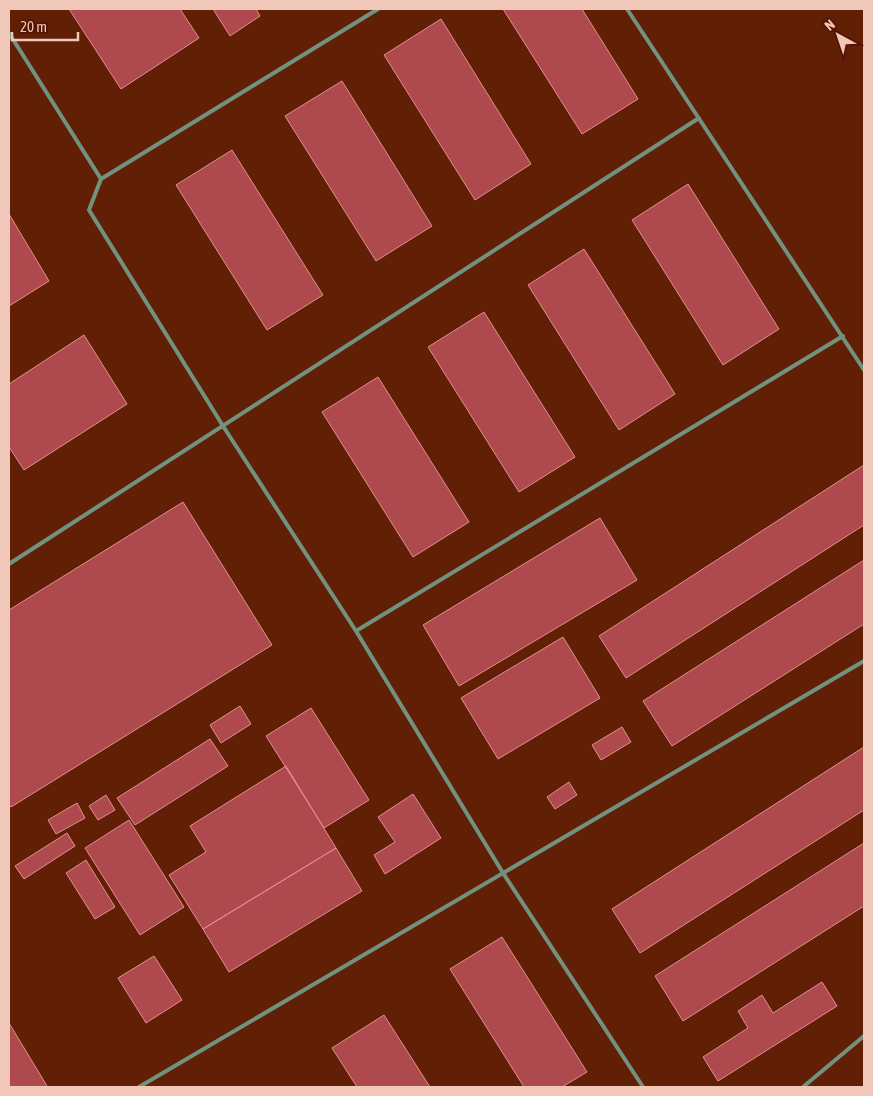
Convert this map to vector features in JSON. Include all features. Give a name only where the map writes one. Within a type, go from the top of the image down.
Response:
[{"type":"lane","points":[[378,9],[100,179],[89,210],[223,426],[356,631],[503,873],[643,1087]]},
{"type":"lane","points":[[627,9],[864,370]]},
{"type":"lane","points":[[9,33],[100,179]]},
{"type":"lane","points":[[9,564],[699,118]]},
{"type":"lane","points":[[356,631],[843,336]]},
{"type":"lane","points":[[139,1087],[864,661]]},
{"type":"lane","points":[[803,1087],[864,1036]]},
{"type":"building","points":[[69,9],[180,9],[199,38],[121,89]]},
{"type":"building","points":[[213,9],[256,9],[260,16],[230,36]]},
{"type":"building","points":[[503,9],[582,9],[638,99],[582,134]]},
{"type":"building","points":[[441,19],[531,164],[475,200],[384,55]]},
{"type":"building","points":[[342,81],[432,226],[376,261],[285,116]]},
{"type":"building","points":[[232,150],[323,295],[267,330],[176,185]]},
{"type":"building","points":[[688,184],[779,329],[723,365],[632,220]]},
{"type":"building","points":[[9,214],[49,281],[9,306]]},
{"type":"building","points":[[584,249],[675,394],[619,430],[528,285]]},
{"type":"building","points":[[484,312],[575,457],[519,492],[428,347]]},
{"type":"building","points":[[84,335],[127,404],[24,470],[9,447],[9,384]]},
{"type":"building","points":[[378,377],[469,522],[413,557],[322,412]]},
{"type":"building","points":[[864,465],[864,525],[626,678],[599,636]]},
{"type":"building","points":[[183,502],[272,645],[11,807],[9,804],[9,610]]},
{"type":"building","points":[[600,518],[637,580],[459,686],[423,625]]},
{"type":"building","points":[[864,560],[864,624],[672,746],[643,701]]},
{"type":"building","points":[[563,637],[600,698],[498,759],[461,698]]},
{"type":"building","points":[[240,706],[251,724],[221,743],[210,725]]},
{"type":"building","points":[[311,708],[369,800],[324,828],[266,736]]},
{"type":"building","points":[[622,727],[631,742],[601,760],[592,745]]},
{"type":"building","points":[[210,739],[228,766],[135,825],[117,798]]},
{"type":"building","points":[[864,747],[864,810],[640,953],[612,909]]},
{"type":"building","points":[[286,766],[336,848],[203,929],[169,875],[206,852],[190,826]]},
{"type":"building","points":[[569,782],[577,795],[555,809],[547,797]]},
{"type":"building","points":[[413,794],[441,838],[385,874],[374,855],[395,842],[378,817]]},
{"type":"building","points":[[106,795],[115,810],[98,820],[89,806]]},
{"type":"building","points":[[77,803],[85,818],[56,834],[48,820]]},
{"type":"building","points":[[129,820],[184,907],[140,935],[85,848]]},
{"type":"building","points":[[67,833],[75,846],[24,879],[15,866]]},
{"type":"building","points":[[864,843],[864,906],[683,1021],[655,976]]},
{"type":"building","points":[[336,848],[362,891],[229,972],[203,929]]},
{"type":"building","points":[[86,860],[115,907],[95,919],[66,873]]},
{"type":"building","points":[[502,937],[587,1072],[562,1087],[524,1087],[450,969]]},
{"type":"building","points":[[154,956],[182,1000],[146,1023],[118,978]]},
{"type":"building","points":[[822,982],[837,1006],[718,1081],[703,1057],[748,1028],[738,1011],[762,995],[773,1013]]},
{"type":"building","points":[[384,1015],[430,1087],[357,1087],[332,1048]]},
{"type":"building","points":[[9,1023],[47,1086],[46,1087],[9,1087]]}]
